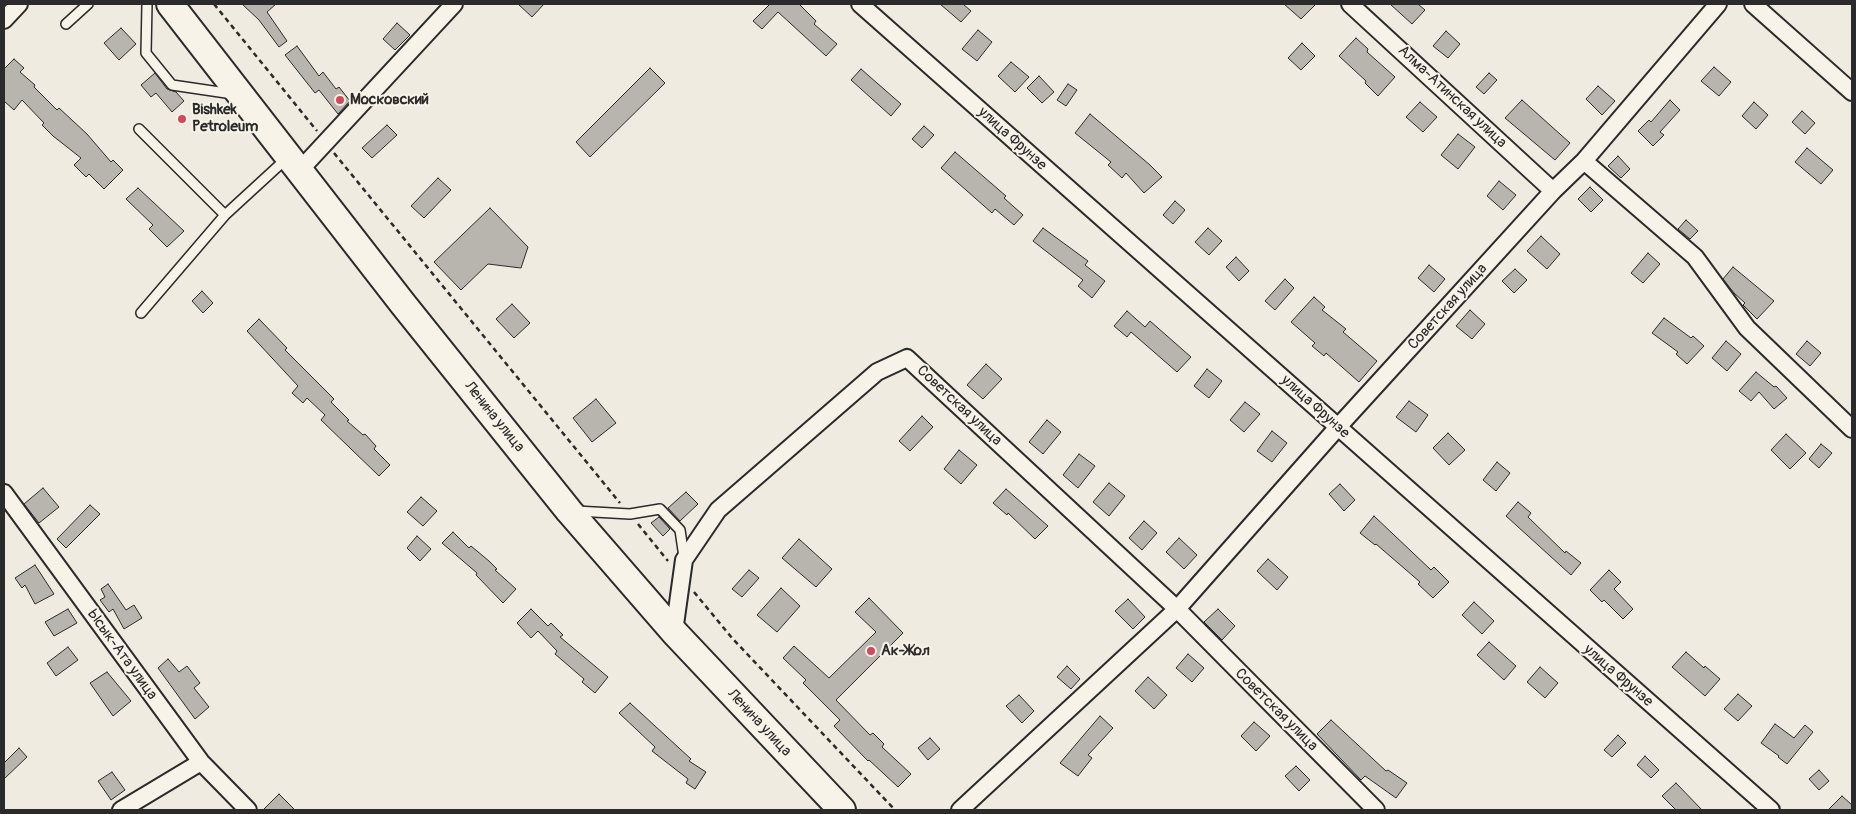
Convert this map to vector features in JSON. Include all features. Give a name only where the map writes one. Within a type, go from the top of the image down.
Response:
[{"type":"main road","name":"Ленина улица","points":[[170,4],[569,511],[674,632],[842,810]]},
{"type":"street","points":[[4,20],[20,4]]},
{"type":"street","points":[[294,163],[326,142],[454,4]]},
{"type":"street","name":"улица Фрунзе","points":[[860,4],[1770,810]]},
{"type":"street","name":"Алма-Атинская улица","points":[[1350,4],[1553,191]]},
{"type":"street","name":"Советская улица","points":[[960,810],[1177,609],[1338,427],[1553,191],[1584,161],[1718,4]]},
{"type":"street","points":[[1753,4],[1852,92]]},
{"type":"street","points":[[1584,161],[1695,257],[1747,328],[1852,429]]},
{"type":"street","name":"Советская улица","points":[[674,632],[684,560],[718,510],[877,372],[907,358],[1177,609],[1376,810]]},
{"type":"street","name":"Ысык-Ата улица","points":[[4,493],[201,762],[248,810]]},
{"type":"street","points":[[121,810],[201,762]]},
{"type":"lane","points":[[66,24],[88,4]]},
{"type":"lane","points":[[147,4],[146,53],[172,85],[241,96]]},
{"type":"lane","points":[[139,129],[224,215]]},
{"type":"lane","points":[[141,313],[224,215],[294,163]]},
{"type":"lane","points":[[569,511],[630,514],[660,509],[680,530],[684,560]]},
{"type":"path","points":[[214,4],[732,638],[895,810]]},
{"type":"building","points":[[242,4],[276,4],[267,12],[287,41],[279,47],[259,20]]},
{"type":"building","points":[[518,4],[544,4],[532,17]]},
{"type":"building","points":[[770,4],[799,4],[816,21],[814,24],[837,44],[826,56],[778,12],[762,29],[753,21]]},
{"type":"building","points":[[940,4],[963,4],[971,11],[961,22]]},
{"type":"building","points":[[1284,4],[1316,4],[1301,19]]},
{"type":"building","points":[[1390,4],[1418,4],[1425,10],[1412,24]]},
{"type":"building","points":[[397,23],[410,35],[395,50],[383,39]]},
{"type":"building","points":[[121,28],[136,44],[119,60],[104,43]]},
{"type":"building","points":[[978,30],[992,42],[977,61],[962,49]]},
{"type":"building","points":[[1446,31],[1460,44],[1448,58],[1433,46]]},
{"type":"building","points":[[1356,38],[1368,49],[1367,52],[1395,77],[1378,96],[1365,83],[1366,81],[1339,56]]},
{"type":"building","points":[[1302,43],[1315,56],[1301,70],[1288,58]]},
{"type":"building","points":[[297,46],[319,76],[323,72],[336,89],[339,87],[350,101],[338,114],[319,90],[315,93],[285,55]]},
{"type":"building","points":[[14,59],[24,68],[20,72],[35,85],[34,87],[57,110],[59,108],[87,134],[111,162],[113,160],[123,170],[104,189],[89,174],[86,177],[74,165],[81,158],[53,136],[42,125],[44,123],[22,100],[14,110],[4,101],[4,69]]},
{"type":"building","points":[[1011,62],[1029,77],[1015,92],[998,76]]},
{"type":"building","points":[[1714,67],[1731,82],[1719,96],[1701,81]]},
{"type":"building","points":[[650,68],[665,83],[590,157],[576,142]]},
{"type":"building","points":[[861,69],[901,104],[891,116],[851,80]]},
{"type":"building","points":[[155,73],[167,89],[176,92],[184,101],[172,112],[156,93],[151,97],[141,85]]},
{"type":"building","points":[[1489,73],[1497,80],[1484,94],[1476,87]]},
{"type":"building","points":[[1039,76],[1054,92],[1042,103],[1027,88]]},
{"type":"building","points":[[1068,84],[1077,90],[1066,106],[1057,100]]},
{"type":"building","points":[[1598,86],[1615,101],[1602,115],[1586,99]]},
{"type":"building","points":[[1522,100],[1570,143],[1555,160],[1505,118]]},
{"type":"building","points":[[1670,100],[1680,110],[1660,132],[1664,135],[1653,146],[1638,131],[1649,120],[1651,122]]},
{"type":"building","points":[[1420,102],[1437,117],[1423,132],[1406,117]]},
{"type":"building","points":[[1754,102],[1768,115],[1756,129],[1742,116]]},
{"type":"building","points":[[1802,111],[1815,123],[1805,134],[1792,122]]},
{"type":"building","points":[[1090,114],[1162,177],[1144,193],[1126,173],[1122,178],[1108,165],[1111,162],[1075,133]]},
{"type":"building","points":[[387,125],[397,135],[372,158],[362,148]]},
{"type":"building","points":[[924,126],[934,135],[922,148],[912,139]]},
{"type":"building","points":[[1458,134],[1475,147],[1458,169],[1441,155]]},
{"type":"building","points":[[1807,148],[1833,170],[1821,184],[1795,162]]},
{"type":"building","points":[[955,152],[1006,196],[1004,198],[1023,215],[1014,225],[995,209],[992,213],[941,168]]},
{"type":"building","points":[[1618,156],[1630,169],[1621,178],[1608,166]]},
{"type":"building","points":[[438,178],[451,190],[424,218],[411,206]]},
{"type":"building","points":[[1499,181],[1516,195],[1503,210],[1487,196]]},
{"type":"building","points":[[1590,187],[1603,200],[1591,212],[1578,199]]},
{"type":"building","points":[[138,188],[184,231],[167,247],[149,229],[153,225],[126,199]]},
{"type":"building","points":[[1175,201],[1185,210],[1173,224],[1163,215]]},
{"type":"building","points":[[490,208],[528,247],[521,268],[488,264],[461,290],[434,262]]},
{"type":"building","points":[[1686,220],[1698,231],[1690,239],[1678,229]]},
{"type":"building","points":[[1043,228],[1088,261],[1085,265],[1105,281],[1092,298],[1078,286],[1083,280],[1033,241]]},
{"type":"building","points":[[1208,228],[1222,241],[1209,255],[1195,242]]},
{"type":"building","points":[[1541,236],[1560,254],[1547,269],[1527,251]]},
{"type":"building","points":[[1648,253],[1660,264],[1643,283],[1631,273]]},
{"type":"building","points":[[1236,257],[1249,271],[1239,281],[1226,267]]},
{"type":"building","points":[[1429,265],[1445,279],[1434,292],[1418,278]]},
{"type":"building","points":[[1733,267],[1774,301],[1757,319],[1743,305],[1745,303],[1723,279]]},
{"type":"building","points":[[1515,269],[1527,280],[1514,293],[1502,281]]},
{"type":"building","points":[[1285,279],[1294,288],[1275,310],[1265,301]]},
{"type":"building","points":[[202,291],[213,303],[203,313],[192,301]]},
{"type":"building","points":[[1314,297],[1325,307],[1322,310],[1346,329],[1343,332],[1377,361],[1359,382],[1326,353],[1324,356],[1312,346],[1315,343],[1291,322]]},
{"type":"building","points":[[512,304],[530,323],[514,338],[496,319]]},
{"type":"building","points":[[1470,310],[1485,324],[1472,339],[1456,326]]},
{"type":"building","points":[[1127,311],[1145,327],[1150,321],[1191,357],[1177,372],[1131,332],[1127,337],[1114,326]]},
{"type":"building","points":[[1664,318],[1691,338],[1693,336],[1704,346],[1687,364],[1676,354],[1678,352],[1652,333]]},
{"type":"building","points":[[259,319],[287,348],[285,350],[334,399],[331,402],[349,420],[347,421],[363,435],[365,434],[376,446],[374,449],[390,465],[379,476],[321,420],[325,415],[307,398],[303,403],[292,393],[298,386],[247,331]]},
{"type":"building","points":[[1726,341],[1741,354],[1727,371],[1712,358]]},
{"type":"building","points":[[1807,341],[1821,353],[1810,366],[1796,354]]},
{"type":"building","points":[[986,364],[1002,379],[983,399],[967,385]]},
{"type":"building","points":[[1207,369],[1222,381],[1209,398],[1194,386]]},
{"type":"building","points":[[1756,372],[1774,387],[1776,386],[1787,398],[1774,409],[1759,392],[1751,401],[1739,391]]},
{"type":"building","points":[[596,399],[616,423],[592,442],[573,418]]},
{"type":"building","points":[[1409,401],[1428,415],[1416,432],[1396,417]]},
{"type":"building","points":[[1245,402],[1260,414],[1244,432],[1230,420]]},
{"type":"building","points":[[922,416],[933,427],[910,451],[899,441]]},
{"type":"building","points":[[1047,420],[1061,432],[1043,454],[1029,442]]},
{"type":"building","points":[[1272,431],[1287,443],[1272,462],[1257,451]]},
{"type":"building","points":[[1448,433],[1465,450],[1449,465],[1433,448]]},
{"type":"building","points":[[1786,434],[1806,453],[1790,469],[1771,450]]},
{"type":"building","points":[[1821,444],[1832,453],[1819,468],[1809,459]]},
{"type":"building","points":[[959,450],[977,465],[961,484],[944,469]]},
{"type":"building","points":[[1079,454],[1095,466],[1078,488],[1063,475]]},
{"type":"building","points":[[1497,462],[1510,473],[1496,491],[1483,480]]},
{"type":"building","points":[[1109,483],[1125,496],[1109,516],[1093,502]]},
{"type":"building","points":[[1340,484],[1355,500],[1344,511],[1329,494]]},
{"type":"building","points":[[43,488],[59,507],[39,523],[24,504]]},
{"type":"building","points":[[1006,489],[1048,526],[1035,539],[1008,513],[1007,515],[993,503]]},
{"type":"building","points":[[686,492],[698,504],[680,521],[668,508]]},
{"type":"building","points":[[421,497],[437,511],[423,526],[407,512]]},
{"type":"building","points":[[1518,502],[1531,513],[1528,517],[1565,553],[1566,551],[1581,563],[1571,575],[1506,516]]},
{"type":"building","points":[[90,505],[100,514],[66,548],[57,539]]},
{"type":"building","points":[[1374,516],[1431,570],[1434,567],[1449,582],[1433,598],[1418,584],[1420,582],[1376,544],[1360,533]]},
{"type":"building","points":[[659,517],[670,529],[663,536],[651,523]]},
{"type":"building","points":[[1144,521],[1157,533],[1142,550],[1129,538]]},
{"type":"building","points":[[453,532],[469,548],[471,546],[489,561],[497,569],[495,570],[516,589],[503,603],[476,575],[477,573],[442,543]]},
{"type":"building","points":[[417,536],[431,549],[420,561],[407,548]]},
{"type":"building","points":[[1179,538],[1197,555],[1184,569],[1166,552]]},
{"type":"building","points":[[799,539],[832,569],[816,587],[782,558]]},
{"type":"building","points":[[1268,559],[1288,577],[1277,590],[1257,571]]},
{"type":"building","points":[[35,565],[54,594],[35,604],[25,585],[22,588],[15,578]]},
{"type":"building","points":[[749,570],[759,578],[742,597],[732,589]]},
{"type":"building","points":[[1609,570],[1621,582],[1614,589],[1633,609],[1623,619],[1604,600],[1602,602],[1590,590]]},
{"type":"building","points":[[108,584],[126,610],[134,605],[142,618],[124,629],[113,609],[109,612],[100,600],[105,597],[101,589]]},
{"type":"building","points":[[781,588],[800,606],[777,632],[757,615]]},
{"type":"building","points":[[869,598],[903,633],[836,700],[870,735],[873,733],[884,744],[882,747],[911,774],[898,787],[868,761],[834,726],[840,720],[803,683],[806,680],[783,658],[794,646],[829,678],[876,632],[855,612]]},
{"type":"building","points":[[1128,599],[1145,617],[1133,629],[1115,611]]},
{"type":"building","points":[[1474,602],[1494,621],[1482,634],[1462,615]]},
{"type":"building","points":[[68,609],[77,623],[54,636],[45,622]]},
{"type":"building","points":[[531,609],[548,626],[551,623],[563,635],[560,637],[608,677],[595,693],[582,682],[584,679],[555,654],[557,651],[538,631],[531,638],[517,623]]},
{"type":"building","points":[[1218,609],[1235,626],[1222,640],[1204,622]]},
{"type":"building","points":[[1489,642],[1516,666],[1504,680],[1477,655]]},
{"type":"building","points":[[68,647],[78,660],[56,676],[47,663]]},
{"type":"building","points":[[1686,652],[1720,679],[1705,696],[1672,667]]},
{"type":"building","points":[[1188,654],[1204,668],[1192,682],[1176,668]]},
{"type":"building","points":[[168,659],[179,672],[187,666],[200,683],[194,688],[209,707],[195,719],[158,668]]},
{"type":"building","points":[[1067,666],[1080,679],[1071,689],[1057,677]]},
{"type":"building","points":[[1540,667],[1558,683],[1545,698],[1527,682]]},
{"type":"building","points":[[107,672],[131,701],[113,716],[90,683]]},
{"type":"building","points":[[1148,677],[1167,695],[1154,709],[1135,691]]},
{"type":"building","points":[[1738,694],[1752,706],[1738,721],[1724,709]]},
{"type":"building","points":[[1019,695],[1034,711],[1022,723],[1006,706]]},
{"type":"building","points":[[630,703],[691,759],[689,761],[706,772],[695,789],[686,783],[688,779],[652,751],[655,747],[619,713]]},
{"type":"building","points":[[1100,716],[1113,728],[1088,755],[1092,758],[1078,776],[1060,763]]},
{"type":"building","points":[[1331,720],[1386,771],[1388,770],[1407,783],[1396,798],[1365,776],[1361,780],[1317,734]]},
{"type":"building","points":[[1254,722],[1270,736],[1256,751],[1241,736]]},
{"type":"building","points":[[1775,724],[1794,738],[1805,725],[1813,732],[1787,764],[1761,743]]},
{"type":"building","points":[[1618,735],[1626,743],[1612,757],[1604,750]]},
{"type":"building","points":[[930,738],[940,749],[928,760],[918,748]]},
{"type":"building","points":[[19,748],[27,757],[4,779],[4,763]]},
{"type":"building","points":[[1645,756],[1659,770],[1651,778],[1637,765]]},
{"type":"building","points":[[1296,766],[1310,780],[1299,791],[1285,776]]},
{"type":"building","points":[[1819,770],[1829,781],[1819,790],[1809,779]]},
{"type":"building","points":[[112,772],[125,790],[111,800],[98,781]]},
{"type":"building","points":[[1676,783],[1702,810],[1676,810],[1662,796]]},
{"type":"building","points":[[279,794],[295,810],[263,810]]},
{"type":"building","points":[[1842,796],[1852,805],[1852,810],[1828,810]]},
{"type":"place","name":"Московский","points":[[340,100]]},
{"type":"place","name":"Bishkek Petroleum","points":[[182,119]]},
{"type":"place","name":"Ак-Жол","points":[[871,651]]}]
